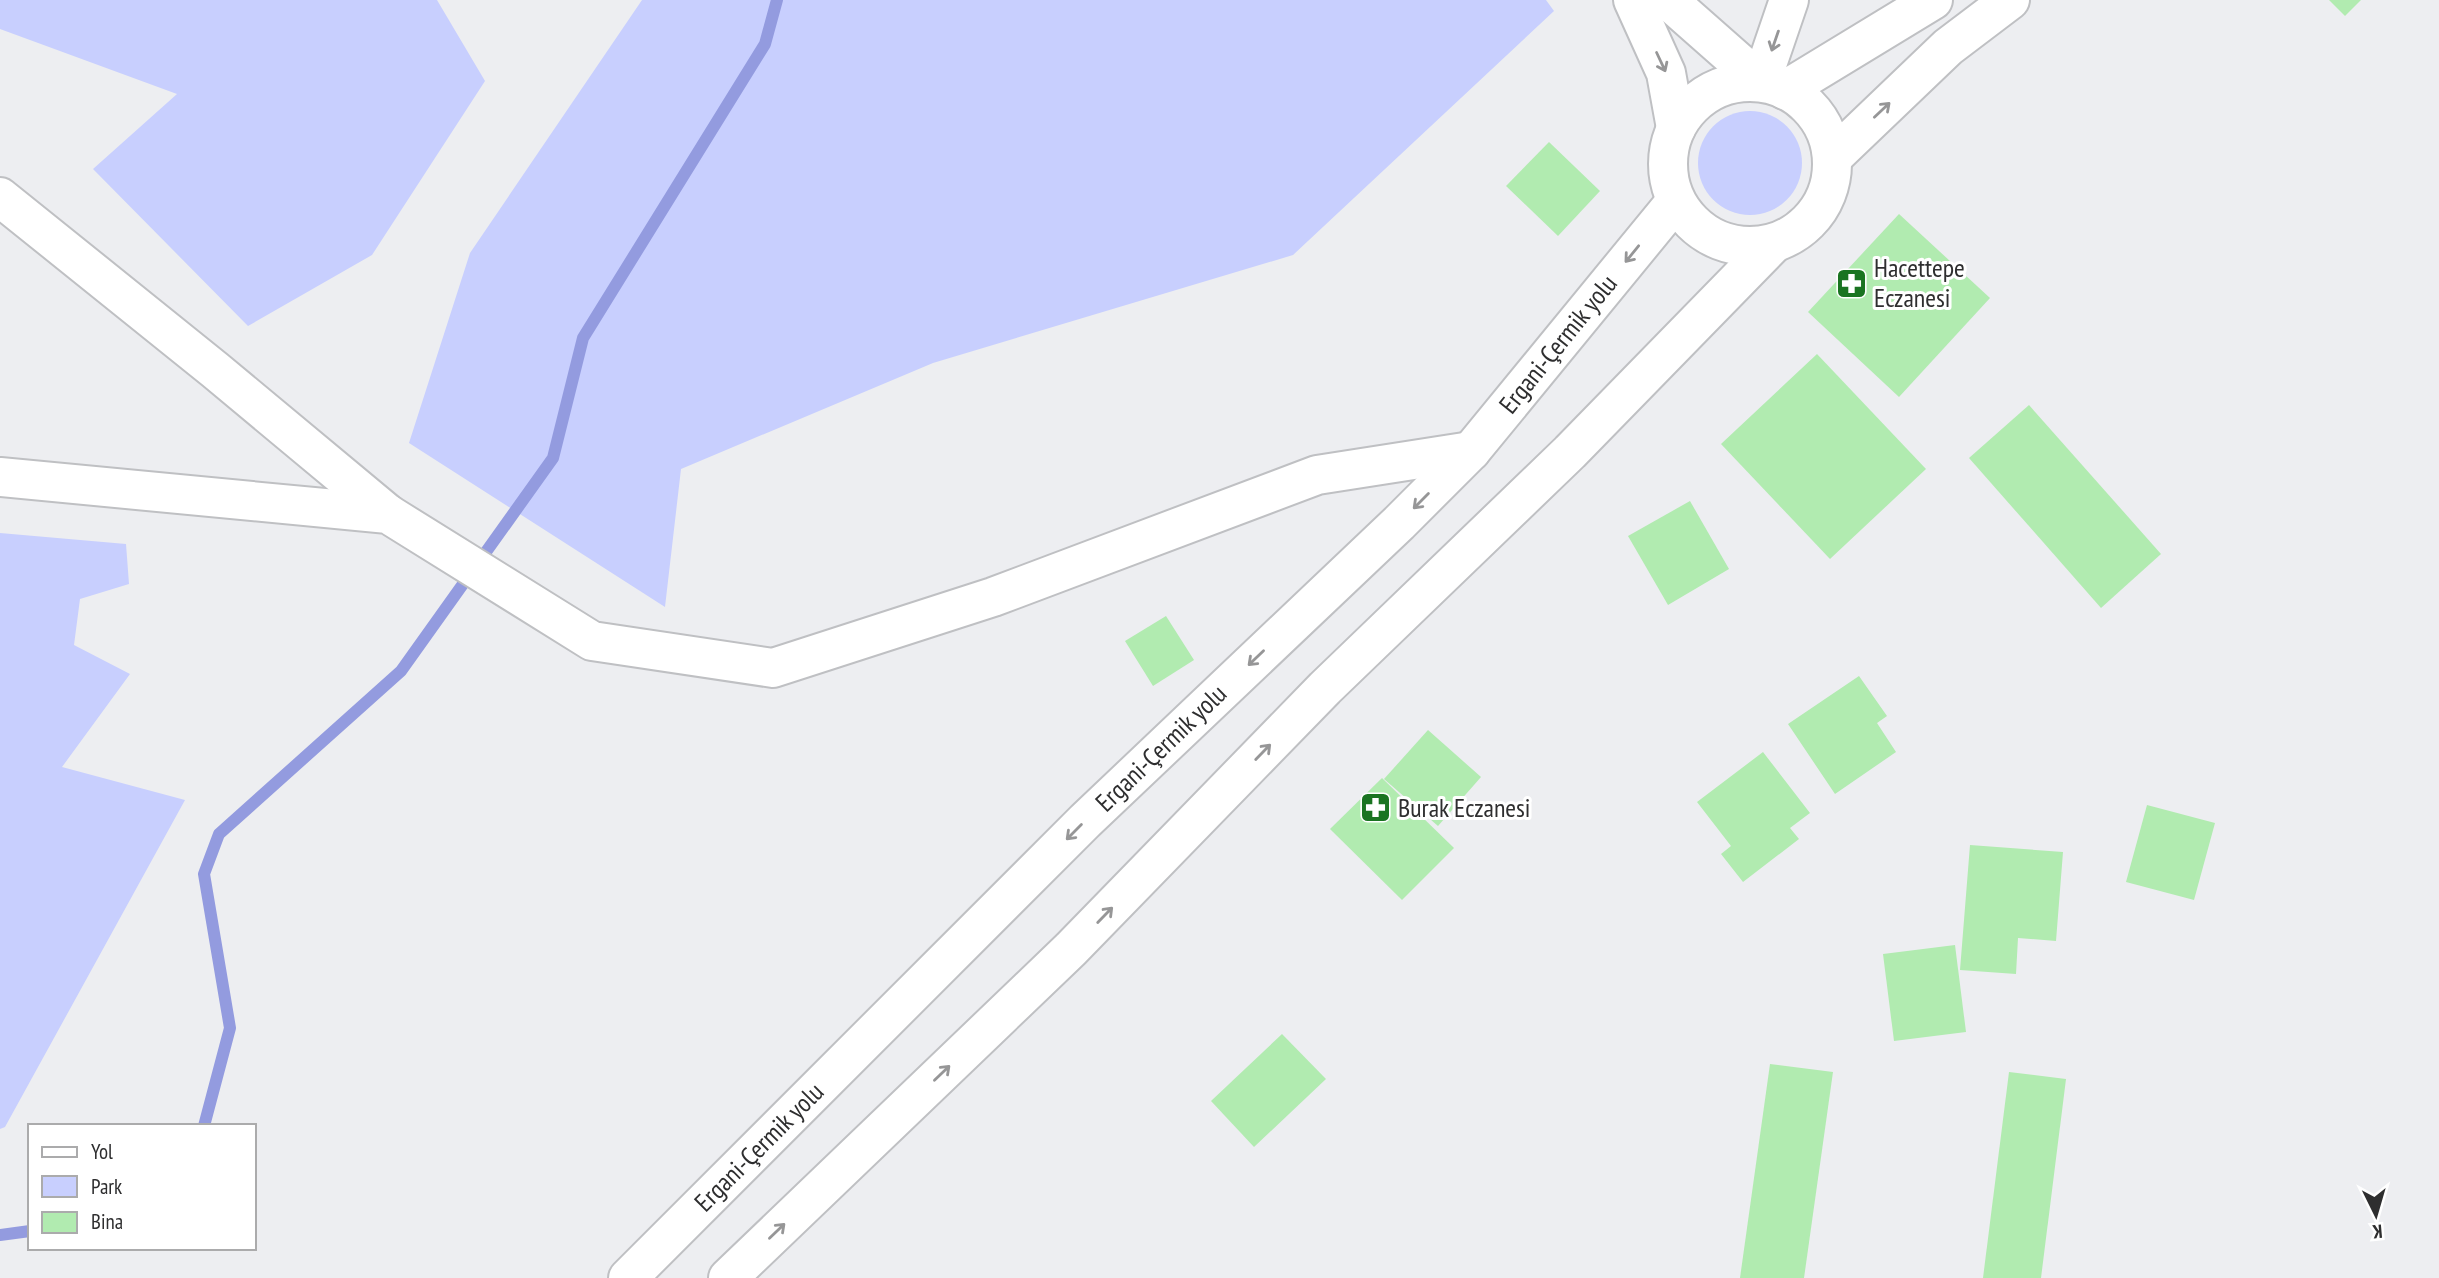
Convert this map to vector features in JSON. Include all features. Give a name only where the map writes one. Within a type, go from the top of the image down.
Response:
[{"type":"main road","points":[[1633,0],[1666,73],[1676,128]]},
{"type":"main road","points":[[728,1278],[1071,949],[1325,688],[1570,452],[1773,244],[1799,231],[1819,211],[1831,185],[1833,157],[1825,129],[1808,106],[1773,86],[1668,0]]},
{"type":"main road","points":[[1773,86],[1789,0]]},
{"type":"main road","points":[[1773,244],[1744,247],[1716,240],[1693,224],[1676,201],[1668,177],[1668,151],[1676,128],[1691,106],[1711,92],[1735,83],[1773,86],[1933,0]]},
{"type":"main road","points":[[1833,157],[1948,47],[2010,0]]},
{"type":"main road","points":[[0,197],[388,514],[592,641],[774,668],[993,597],[1317,475],[1471,451]]},
{"type":"main road","name":"Ergani-Çermik yolu","points":[[628,1278],[1085,821],[1399,523],[1471,451],[1676,201]]},
{"type":"main road","points":[[0,477],[388,514]]},
{"type":"green space","points":[[0,0],[437,0],[485,81],[372,255],[248,326],[93,169],[177,94],[0,29]]},
{"type":"green space","points":[[642,0],[1546,0],[1554,11],[1293,255],[933,363],[681,469],[665,607],[409,443],[470,253]]},
{"type":"green space","points":[[1750,111],[1770,115],[1787,126],[1798,143],[1802,163],[1798,183],[1787,200],[1770,211],[1750,215],[1730,211],[1713,200],[1702,183],[1698,163],[1702,143],[1713,126],[1730,115]]},
{"type":"green space","points":[[0,533],[126,544],[129,584],[80,599],[74,645],[130,674],[62,767],[185,800],[5,1127],[0,1129]]},
{"type":"building","points":[[2329,0],[2361,0],[2345,16]]},
{"type":"building","points":[[1549,142],[1600,191],[1558,236],[1506,186]]},
{"type":"building","points":[[1899,214],[1990,298],[1899,397],[1808,312]]},
{"type":"building","points":[[1817,354],[1926,469],[1830,559],[1721,444]]},
{"type":"building","points":[[2029,405],[2161,554],[2101,608],[1969,458]]},
{"type":"building","points":[[1690,501],[1729,569],[1668,605],[1628,536]]},
{"type":"building","points":[[1166,616],[1194,660],[1153,686],[1125,641]]},
{"type":"building","points":[[1859,676],[1887,716],[1877,723],[1896,752],[1835,794],[1788,724]]},
{"type":"building","points":[[1428,730],[1481,777],[1438,826],[1384,779]]},
{"type":"building","points":[[1763,752],[1810,813],[1790,828],[1799,839],[1743,882],[1721,854],[1731,846],[1697,802]]},
{"type":"building","points":[[1382,778],[1454,848],[1402,900],[1330,829]]},
{"type":"building","points":[[2147,805],[2215,823],[2194,900],[2126,882]]},
{"type":"building","points":[[1970,845],[2063,852],[2056,941],[2018,938],[2016,974],[1960,970]]},
{"type":"building","points":[[1955,945],[1966,1032],[1894,1041],[1883,954]]},
{"type":"building","points":[[1282,1034],[1326,1079],[1254,1147],[1211,1101]]},
{"type":"building","points":[[1770,1064],[1833,1072],[1804,1278],[1740,1278]]},
{"type":"building","points":[[2009,1072],[2066,1079],[2041,1278],[1983,1278]]},
{"type":"waterway","points":[[205,1124],[230,1028],[204,874],[219,834],[401,671],[553,458],[583,338],[765,44],[777,0]]},
{"type":"waterway","points":[[0,1235],[28,1231]]},
{"type":"place","name":"Hacettepe Eczanesi","points":[[1851,283]]},
{"type":"place","name":"Burak Eczanesi","points":[[1375,808]]}]
